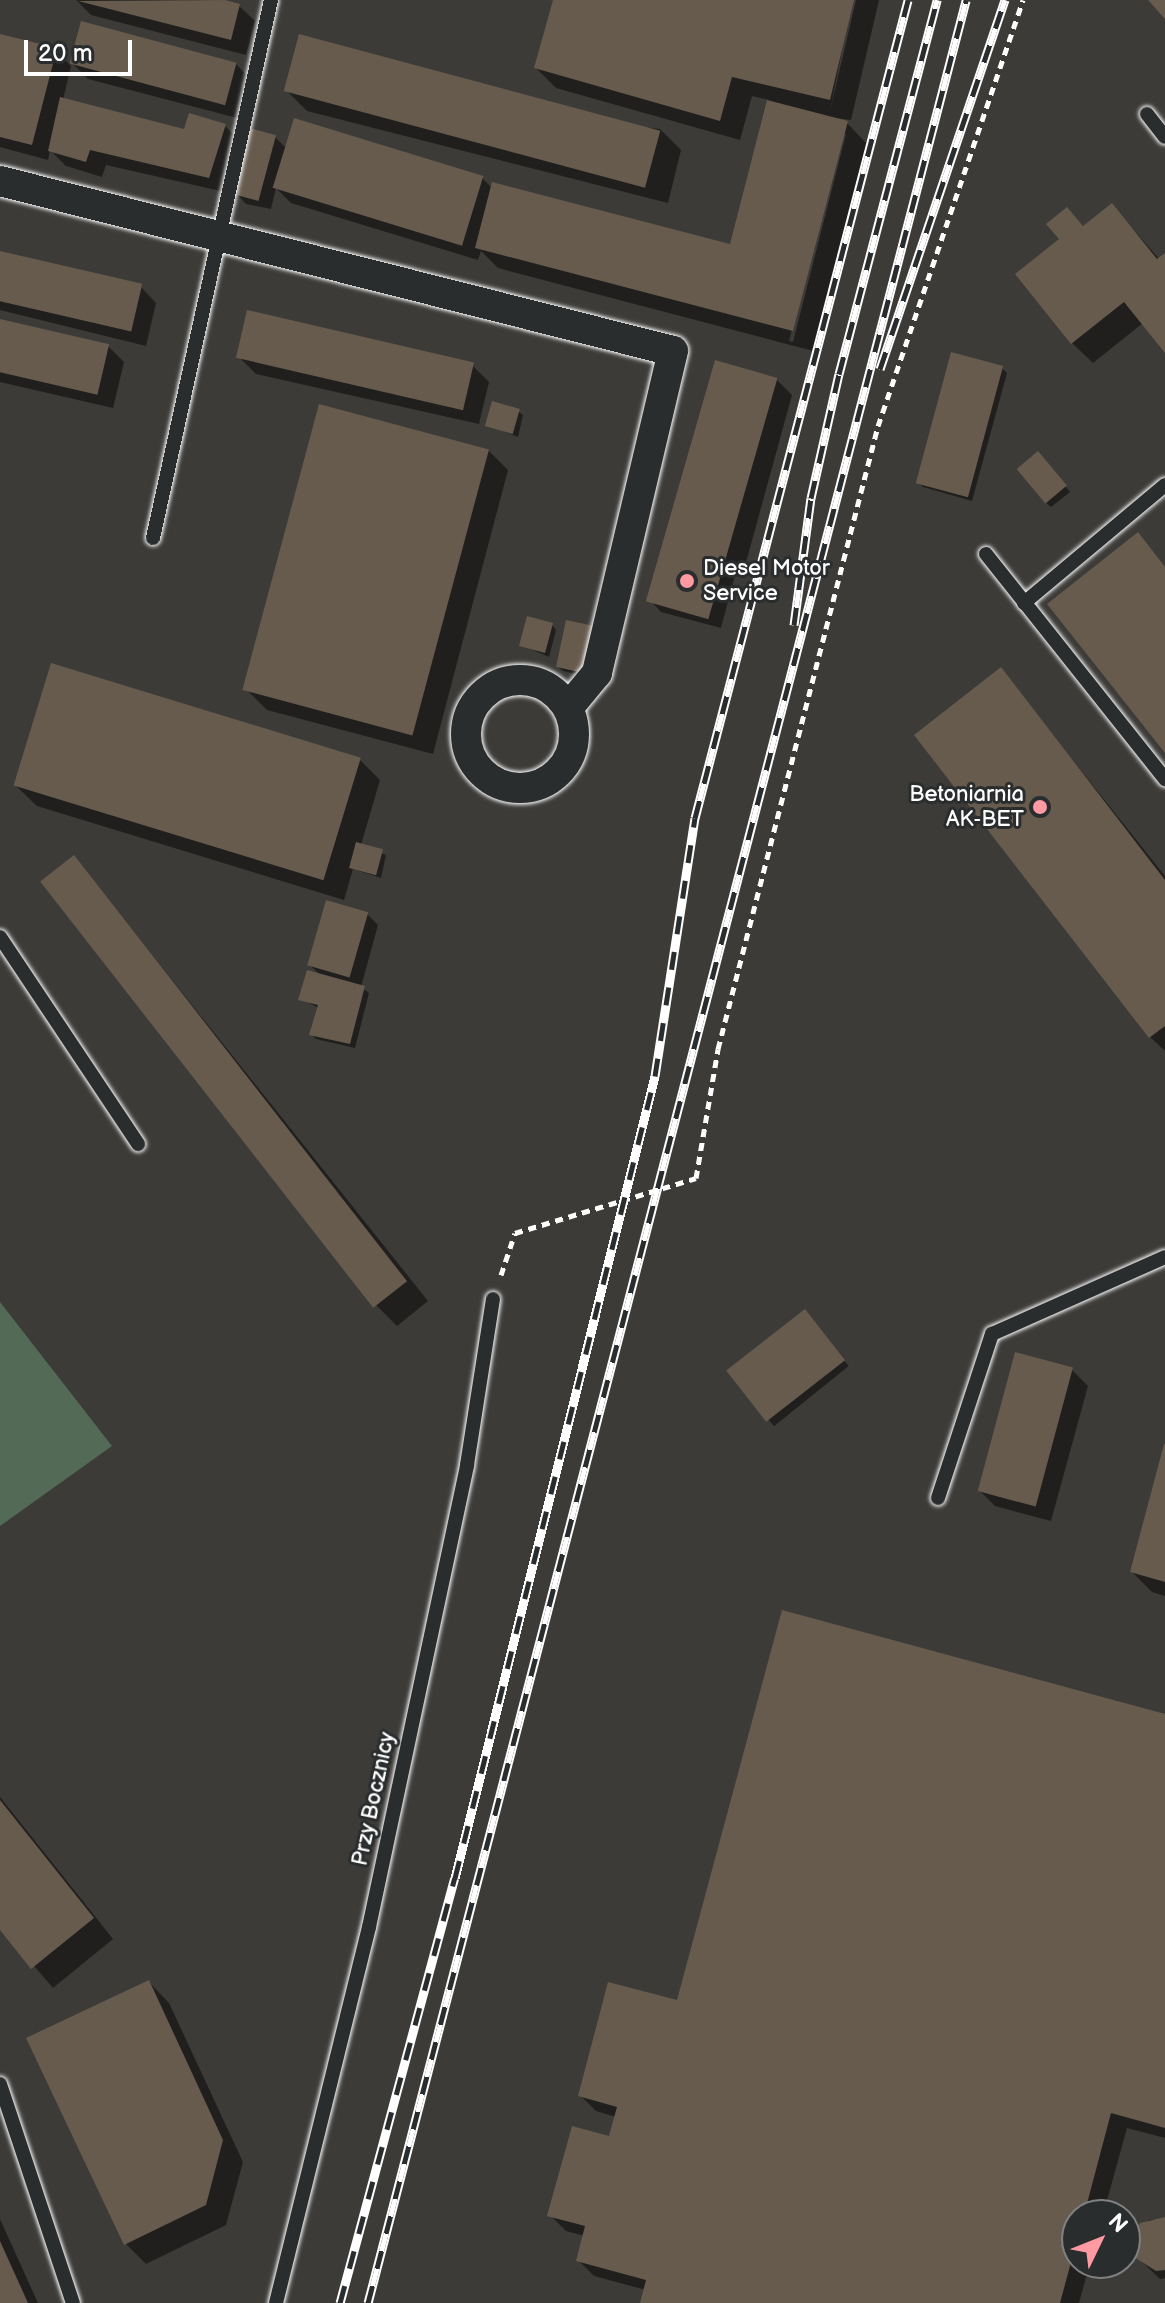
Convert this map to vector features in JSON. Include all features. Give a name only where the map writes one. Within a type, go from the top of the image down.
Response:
[{"type":"street","points":[[0,181],[673,351],[597,673],[568,708]]},
{"type":"lane","points":[[153,538],[271,0]]},
{"type":"lane","points":[[1147,114],[1165,137]]},
{"type":"lane","points":[[1024,603],[1165,485]]},
{"type":"lane","points":[[986,554],[1165,779]]},
{"type":"lane","points":[[0,937],[138,1144]]},
{"type":"lane","points":[[938,1498],[992,1334],[1165,1257]]},
{"type":"lane","name":"Przy Bocznicy","points":[[276,2303],[369,1927],[467,1465],[493,1299]]},
{"type":"lane","points":[[0,2084],[73,2303]]},
{"type":"path","points":[[493,1299],[515,1233],[696,1178],[718,1049],[878,426],[1023,0]]},
{"type":"green space","points":[[0,1302],[112,1446],[0,1526]]},
{"type":"building","points":[[225,0],[240,4],[231,40],[78,1]]},
{"type":"building","points":[[553,0],[854,0],[830,100],[732,77],[720,121],[534,68]]},
{"type":"building","points":[[1148,0],[1165,0],[1165,19]]},
{"type":"building","points":[[81,21],[237,63],[225,105],[70,64]]},
{"type":"building","points":[[0,34],[57,48],[32,145],[0,137]]},
{"type":"building","points":[[299,34],[660,131],[645,188],[284,91]]},
{"type":"building","points":[[60,97],[184,129],[189,113],[226,124],[209,178],[90,150],[86,162],[48,151]]},
{"type":"building","points":[[767,100],[848,121],[793,331],[475,248],[492,182],[730,244]]},
{"type":"building","points":[[294,118],[483,176],[462,246],[273,188]]},
{"type":"building","points":[[249,128],[276,135],[258,201],[231,194]]},
{"type":"building","points":[[1112,203],[1157,259],[1165,253],[1165,353],[1124,302],[1071,344],[1015,274],[1059,239],[1046,224],[1067,207],[1083,226]]},
{"type":"building","points":[[0,251],[142,284],[131,332],[0,301]]},
{"type":"building","points":[[247,310],[474,362],[463,410],[236,358]]},
{"type":"building","points":[[0,319],[109,344],[97,395],[0,372]]},
{"type":"building","points":[[951,352],[1003,366],[968,497],[916,483]]},
{"type":"building","points":[[715,360],[777,378],[708,619],[646,601]]},
{"type":"building","points":[[492,401],[520,409],[513,434],[485,426]]},
{"type":"building","points":[[319,404],[489,450],[412,735],[242,690]]},
{"type":"building","points":[[1038,451],[1067,485],[1045,503],[1017,469]]},
{"type":"building","points":[[1138,532],[1165,567],[1165,753],[1047,604]]},
{"type":"building","points":[[527,616],[553,623],[545,653],[519,646]]},
{"type":"building","points":[[566,620],[594,626],[584,673],[556,667]]},
{"type":"building","points":[[51,663],[361,758],[323,880],[14,785]]},
{"type":"building","name":"Betoniarnia AK-BET","points":[[1001,667],[1165,880],[1165,1026],[1149,1038],[914,735]]},
{"type":"building","points":[[356,842],[383,849],[376,875],[349,868]]},
{"type":"building","points":[[74,855],[407,1281],[373,1308],[40,881]]},
{"type":"building","points":[[326,900],[368,912],[350,977],[307,965]]},
{"type":"building","points":[[307,970],[365,986],[350,1044],[309,1035],[318,1005],[298,1000]]},
{"type":"building","points":[[805,1309],[845,1360],[766,1422],[726,1371]]},
{"type":"building","points":[[1015,1352],[1073,1368],[1036,1507],[978,1491]]},
{"type":"building","points":[[1165,1444],[1165,1582],[1130,1572]]},
{"type":"building","points":[[782,1610],[1165,1714],[1165,2128],[1111,2113],[1088,2199],[1061,2199],[1061,2279],[1066,2279],[1060,2303],[640,2303],[646,2280],[576,2261],[585,2226],[547,2216],[572,2126],[609,2136],[617,2107],[578,2096],[608,1982],[677,2000]]},
{"type":"building","points":[[0,1800],[94,1918],[31,1969],[0,1930]]},
{"type":"building","points":[[149,1980],[223,2140],[206,2205],[124,2245],[26,2038]]},
{"type":"building","points":[[1165,2217],[1165,2270],[1156,2271],[1141,2261],[1141,2223]]},
{"type":"building","points":[[0,2241],[28,2303],[0,2303]]},
{"type":"railway","points":[[340,2303],[455,1878],[655,1076],[695,818],[908,0]]},
{"type":"railway","points":[[794,625],[811,498],[839,374],[937,0]]},
{"type":"railway","points":[[368,2303],[966,0]]},
{"type":"railway","points":[[880,369],[1005,0]]},
{"type":"place","name":"Diesel Motor Service","points":[[687,581]]},
{"type":"place","name":"Betoniarnia AK-BET","points":[[1040,807]]}]
